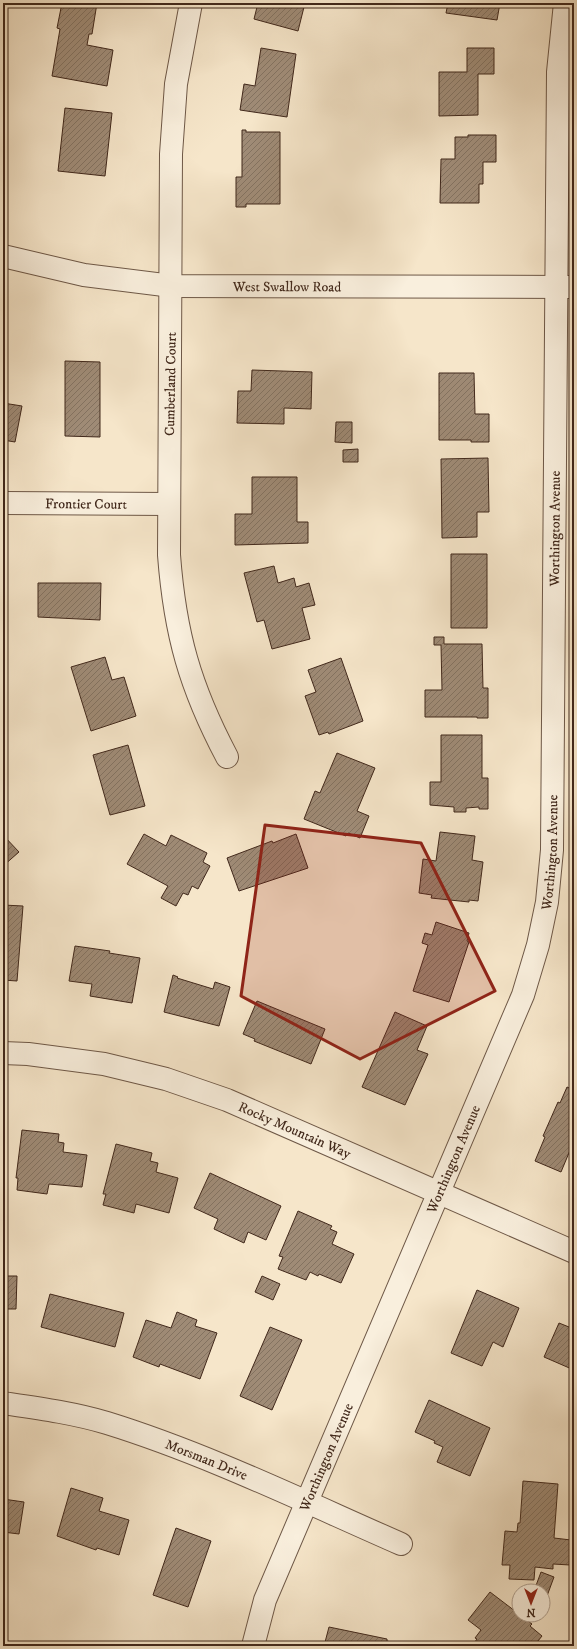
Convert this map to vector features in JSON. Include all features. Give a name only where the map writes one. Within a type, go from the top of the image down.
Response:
[{"type":"street","name":"Cumberland Court","points":[[190,3],[176,84],[171,154],[172,286],[169,555],[172,599],[180,642],[195,691],[226,757]]},
{"type":"street","name":"Worthington Avenue","points":[[253,1646],[265,1600],[308,1503],[523,994],[538,945],[547,902],[552,850],[565,287],[558,72],[565,3]]},
{"type":"street","name":"West Swallow Road","points":[[3,256],[84,275],[172,286],[565,287]]},
{"type":"street","name":"Frontier Court","points":[[3,503],[169,504]]},
{"type":"street","name":"Rocky Mountain Way","points":[[3,1053],[28,1054],[104,1064],[166,1079],[227,1100],[574,1252]]},
{"type":"street","name":"Morsman Drive","points":[[3,1403],[36,1408],[106,1423],[191,1453],[402,1544]]},
{"type":"highlighted area","points":[[265,825],[421,843],[495,991],[360,1059],[241,996]]},
{"type":"building","points":[[62,3],[97,3],[92,34],[89,34],[87,45],[113,50],[107,86],[52,76],[60,29],[57,28]]},
{"type":"building","points":[[258,3],[305,3],[298,31],[254,19]]},
{"type":"building","points":[[448,3],[500,3],[497,20],[446,13]]},
{"type":"building","points":[[261,48],[296,54],[287,117],[240,110],[244,84],[255,86]]},
{"type":"building","points":[[467,48],[494,48],[494,74],[478,74],[478,115],[439,116],[439,72],[467,72]]},
{"type":"building","points":[[65,108],[112,113],[105,176],[58,171]]},
{"type":"building","points":[[242,130],[246,130],[246,132],[280,132],[280,204],[246,204],[246,207],[236,207],[236,177],[242,177]]},
{"type":"building","points":[[468,135],[496,135],[496,162],[483,162],[483,184],[479,184],[479,203],[440,203],[441,159],[455,159],[455,137],[468,137]]},
{"type":"building","points":[[65,361],[100,362],[100,437],[65,436]]},
{"type":"building","points":[[252,370],[312,372],[311,409],[284,408],[284,424],[237,423],[238,391],[251,391]]},
{"type":"building","points":[[439,373],[474,373],[475,414],[489,414],[489,442],[471,442],[471,440],[439,440]]},
{"type":"building","points":[[3,403],[22,406],[15,442],[3,440]]},
{"type":"building","points":[[336,422],[352,422],[352,443],[335,442]]},
{"type":"building","points":[[358,449],[358,462],[343,462],[343,450]]},
{"type":"building","points":[[488,458],[489,512],[477,512],[477,537],[442,538],[441,459]]},
{"type":"building","points":[[252,477],[297,477],[297,522],[308,522],[308,543],[235,545],[235,514],[252,514]]},
{"type":"building","points":[[451,554],[487,554],[487,628],[451,628]]},
{"type":"building","points":[[274,566],[278,583],[294,578],[296,587],[309,583],[315,605],[302,608],[310,639],[272,649],[264,620],[257,622],[244,573]]},
{"type":"building","points":[[38,583],[101,583],[100,620],[38,617]]},
{"type":"building","points":[[3,590],[5,590],[5,649],[3,649]]},
{"type":"building","points":[[434,637],[444,637],[444,644],[482,644],[483,688],[488,688],[488,718],[425,717],[425,690],[442,690],[441,645],[434,645]]},
{"type":"building","points":[[105,657],[112,680],[124,677],[136,716],[91,731],[71,667]]},
{"type":"building","points":[[341,658],[363,721],[329,734],[328,732],[319,735],[305,696],[316,692],[308,670]]},
{"type":"building","points":[[441,735],[482,735],[482,778],[488,778],[488,809],[479,809],[479,807],[466,808],[466,812],[454,812],[454,807],[430,805],[430,782],[441,782]]},
{"type":"building","points":[[128,745],[145,806],[110,815],[93,755]]},
{"type":"building","points":[[337,753],[375,768],[357,811],[369,816],[360,838],[348,833],[346,836],[304,819],[315,791],[320,793]]},
{"type":"building","points":[[440,832],[475,836],[472,860],[483,862],[478,901],[469,900],[469,902],[431,898],[432,895],[419,893],[423,859],[436,861]]},
{"type":"building","points":[[144,834],[166,846],[171,835],[207,853],[203,862],[210,866],[198,889],[192,886],[188,895],[183,893],[176,906],[161,898],[168,886],[127,864]]},
{"type":"building","points":[[296,834],[308,868],[239,891],[227,858],[272,841],[273,843]]},
{"type":"building","points":[[3,835],[19,852],[3,866]]},
{"type":"building","points":[[3,905],[23,906],[17,981],[3,980]]},
{"type":"building","points":[[436,922],[469,933],[467,941],[469,942],[449,1002],[413,991],[428,945],[422,943],[425,933],[432,935]]},
{"type":"building","points":[[75,946],[110,951],[109,953],[140,958],[132,1003],[90,996],[92,984],[69,981]]},
{"type":"building","points":[[173,975],[178,977],[177,978],[213,989],[215,982],[230,987],[219,1026],[164,1012]]},
{"type":"building","points":[[257,1001],[325,1029],[311,1064],[254,1041],[255,1039],[243,1034]]},
{"type":"building","points":[[395,1012],[427,1026],[417,1050],[428,1054],[405,1105],[362,1087]]},
{"type":"building","points":[[567,1087],[574,1090],[574,1150],[571,1148],[561,1172],[535,1161],[545,1137],[543,1136],[558,1102],[560,1103]]},
{"type":"building","points":[[22,1130],[59,1134],[58,1142],[64,1143],[63,1152],[87,1155],[82,1187],[49,1184],[47,1194],[17,1190],[18,1178],[16,1178]]},
{"type":"building","points":[[116,1144],[152,1153],[150,1161],[158,1163],[156,1172],[178,1178],[169,1213],[136,1204],[134,1213],[103,1205],[106,1194],[103,1194]]},
{"type":"building","points":[[210,1173],[281,1206],[266,1240],[248,1232],[244,1243],[214,1229],[218,1219],[194,1208]]},
{"type":"building","points":[[298,1211],[332,1226],[330,1229],[337,1232],[332,1244],[354,1254],[341,1283],[310,1272],[306,1280],[278,1269],[283,1257],[279,1256]]},
{"type":"building","points":[[3,1276],[17,1276],[16,1309],[3,1309]]},
{"type":"building","points":[[262,1276],[280,1284],[273,1300],[255,1292]]},
{"type":"building","points":[[477,1290],[519,1308],[503,1347],[493,1342],[482,1366],[451,1353]]},
{"type":"building","points":[[50,1294],[124,1313],[115,1347],[41,1327]]},
{"type":"building","points":[[177,1312],[197,1320],[195,1326],[217,1333],[200,1379],[160,1364],[159,1367],[133,1357],[146,1320],[171,1328]]},
{"type":"building","points":[[559,1323],[574,1329],[574,1370],[544,1357]]},
{"type":"building","points":[[270,1327],[302,1340],[272,1410],[240,1396]]},
{"type":"building","points":[[429,1400],[490,1428],[470,1476],[437,1462],[443,1447],[434,1443],[435,1441],[415,1432]]},
{"type":"building","points":[[523,1481],[558,1484],[554,1538],[571,1540],[570,1565],[553,1564],[553,1569],[535,1567],[534,1580],[509,1579],[510,1565],[502,1565],[505,1531],[517,1532],[518,1523],[520,1523]]},
{"type":"building","points":[[71,1488],[103,1498],[99,1511],[129,1520],[119,1555],[97,1548],[96,1550],[57,1536]]},
{"type":"building","points":[[3,1499],[24,1502],[19,1534],[3,1532]]},
{"type":"building","points":[[176,1528],[211,1541],[188,1607],[153,1595]]},
{"type":"building","points":[[541,1572],[554,1577],[551,1585],[551,1583],[537,1583]]},
{"type":"building","points":[[490,1592],[511,1608],[511,1623],[531,1623],[532,1624],[530,1626],[542,1636],[534,1646],[472,1646],[477,1639],[475,1638],[481,1630],[468,1620]]},
{"type":"building","points":[[329,1627],[387,1639],[387,1641],[407,1646],[324,1646]]}]
